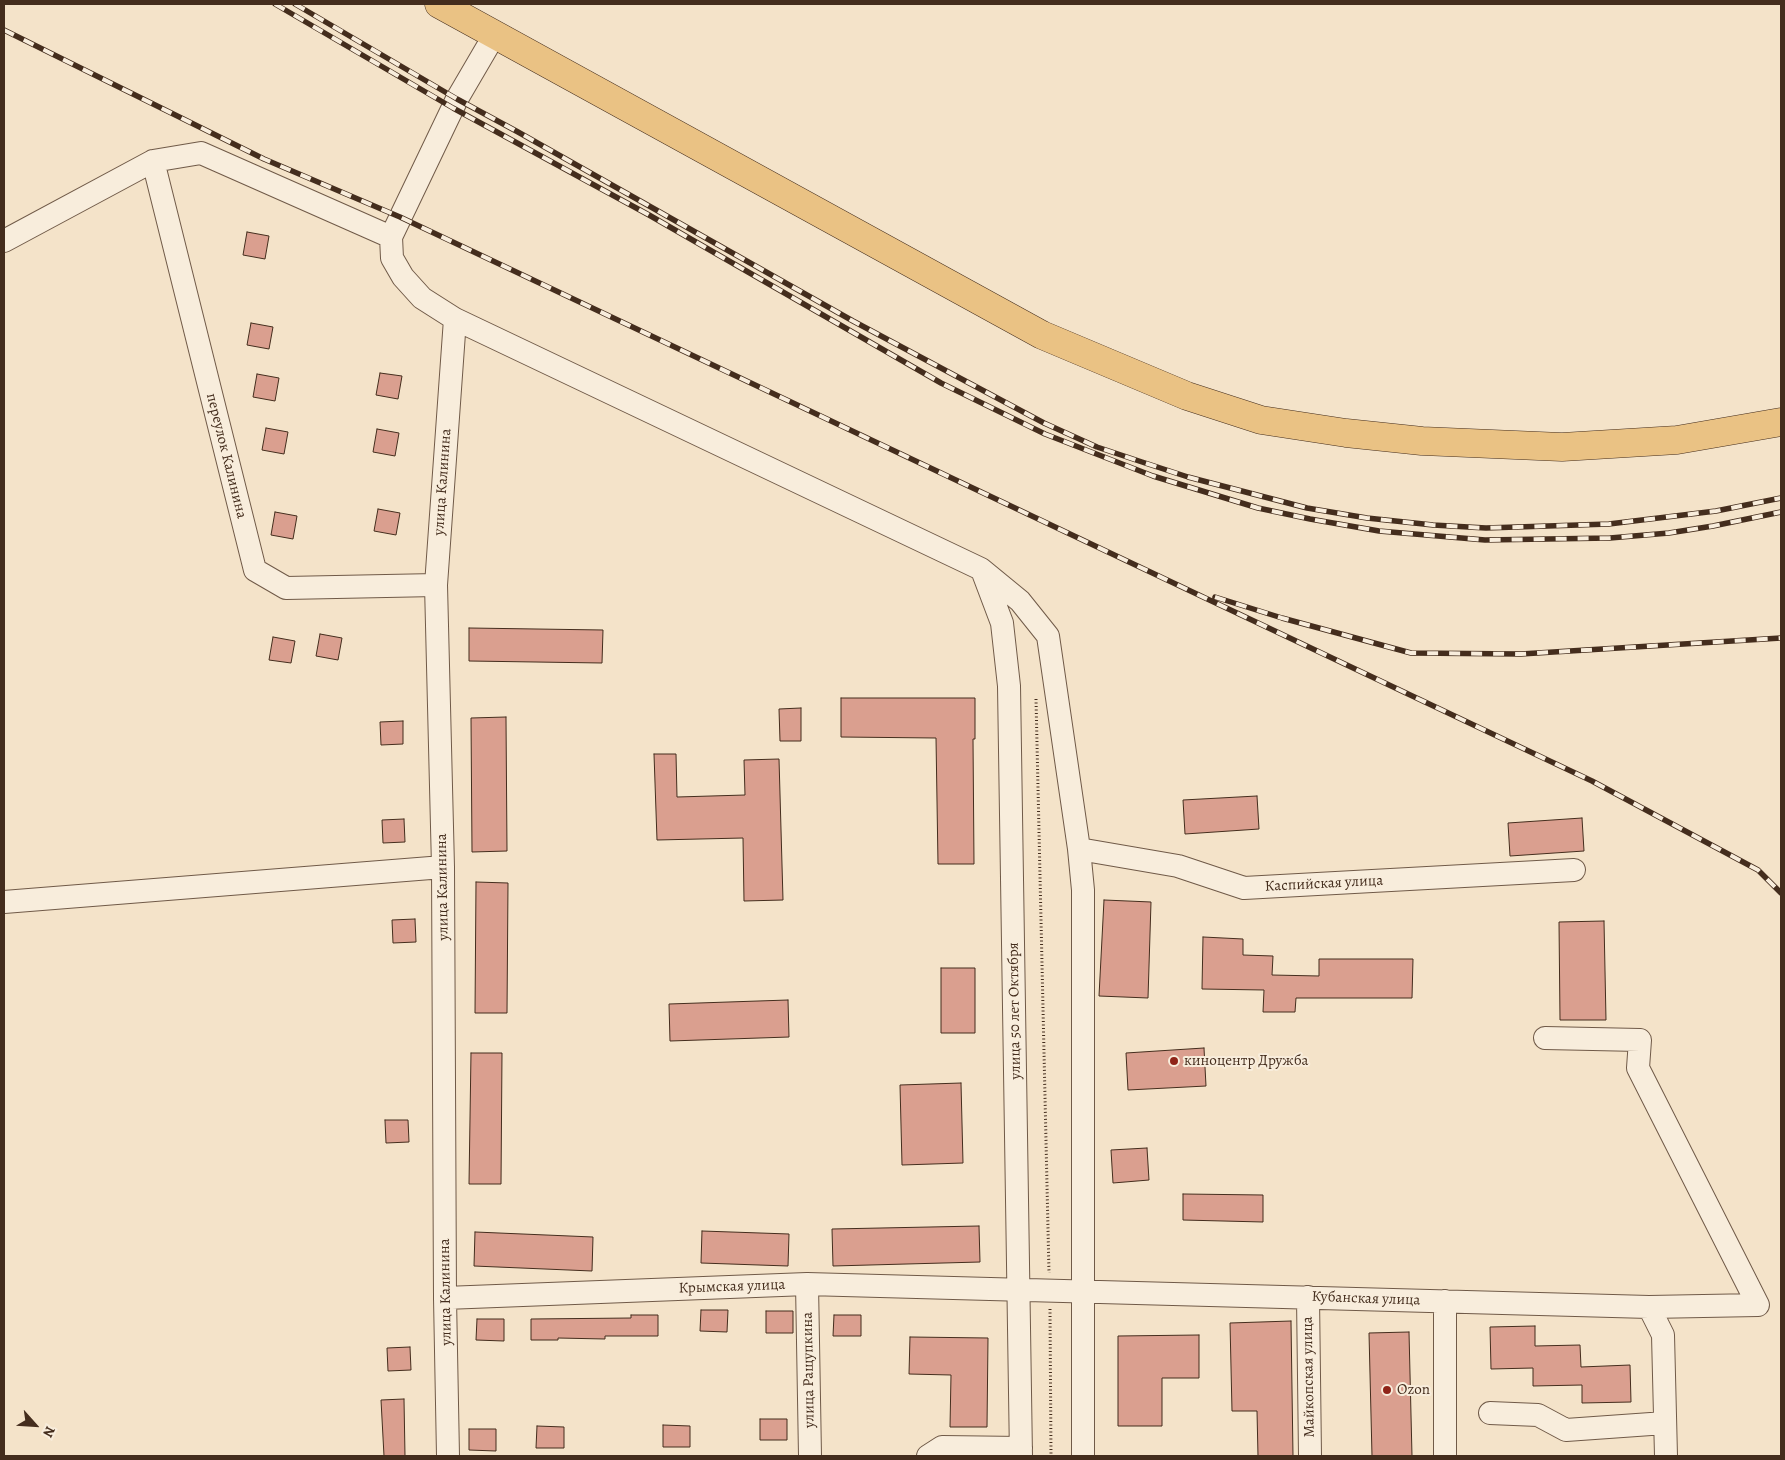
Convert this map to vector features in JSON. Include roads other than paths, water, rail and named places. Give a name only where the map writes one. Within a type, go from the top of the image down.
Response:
[{"type":"main road","points":[[439,4],[1042,335],[1187,396],[1261,420],[1346,433],[1422,441],[1562,447],[1677,440],[1781,422]]},
{"type":"street","points":[[494,34],[457,99],[391,237],[392,258],[403,278],[422,298],[455,319],[981,569],[1020,600],[1048,636],[1080,849],[1083,890],[1083,1456]]},
{"type":"street","points":[[4,241],[153,161],[201,153],[391,237]]},
{"type":"street","name":"переулок Калинина","points":[[153,161],[255,570],[286,588],[436,585]]},
{"type":"street","name":"улица Калинина","points":[[448,1456],[445,1298],[443,867],[436,585],[455,319]]},
{"type":"street","name":"улица 50 лет Октября","points":[[981,569],[1002,624],[1009,686],[1021,1452]]},
{"type":"street","name":"Каспийская улица","points":[[1080,849],[1178,866],[1244,888],[1574,870]]},
{"type":"street","points":[[4,902],[443,867]]},
{"type":"street","name":"Кубанская улица","points":[[1049,1290],[1649,1307],[1758,1305],[1638,1068],[1640,1040],[1545,1038]]},
{"type":"street","name":"Крымская улица","points":[[445,1298],[807,1284],[1049,1290]]},
{"type":"street","name":"улица Ращупкина","points":[[807,1284],[810,1456]]},
{"type":"street","name":"Майкопская улица","points":[[1308,1297],[1310,1456]]},
{"type":"street","points":[[1444,1301],[1445,1456]]},
{"type":"street","points":[[1649,1307],[1663,1335],[1666,1456]]},
{"type":"street","points":[[1490,1413],[1538,1415],[1566,1430],[1665,1423]]},
{"type":"street","points":[[928,1456],[942,1447],[1021,1452]]},
{"type":"railway","points":[[275,4],[453,108],[649,215],[941,383],[1045,434],[1153,476],[1258,508],[1310,519],[1379,531],[1485,540],[1610,538],[1669,533],[1781,512]]},
{"type":"railway","points":[[295,4],[457,99],[853,321],[1044,423],[1097,447],[1142,462],[1188,477],[1307,508],[1367,518],[1486,528],[1609,524],[1716,511],[1781,498]]},
{"type":"railway","points":[[4,30],[264,159],[400,217],[1592,781],[1758,870],[1781,893]]},
{"type":"railway","points":[[1215,597],[1282,618],[1411,653],[1521,654],[1781,638]]},
{"type":"place","name":"киноцентр Дружба","points":[[1174,1061]]},
{"type":"place","name":"Ozon","points":[[1387,1390]]}]
